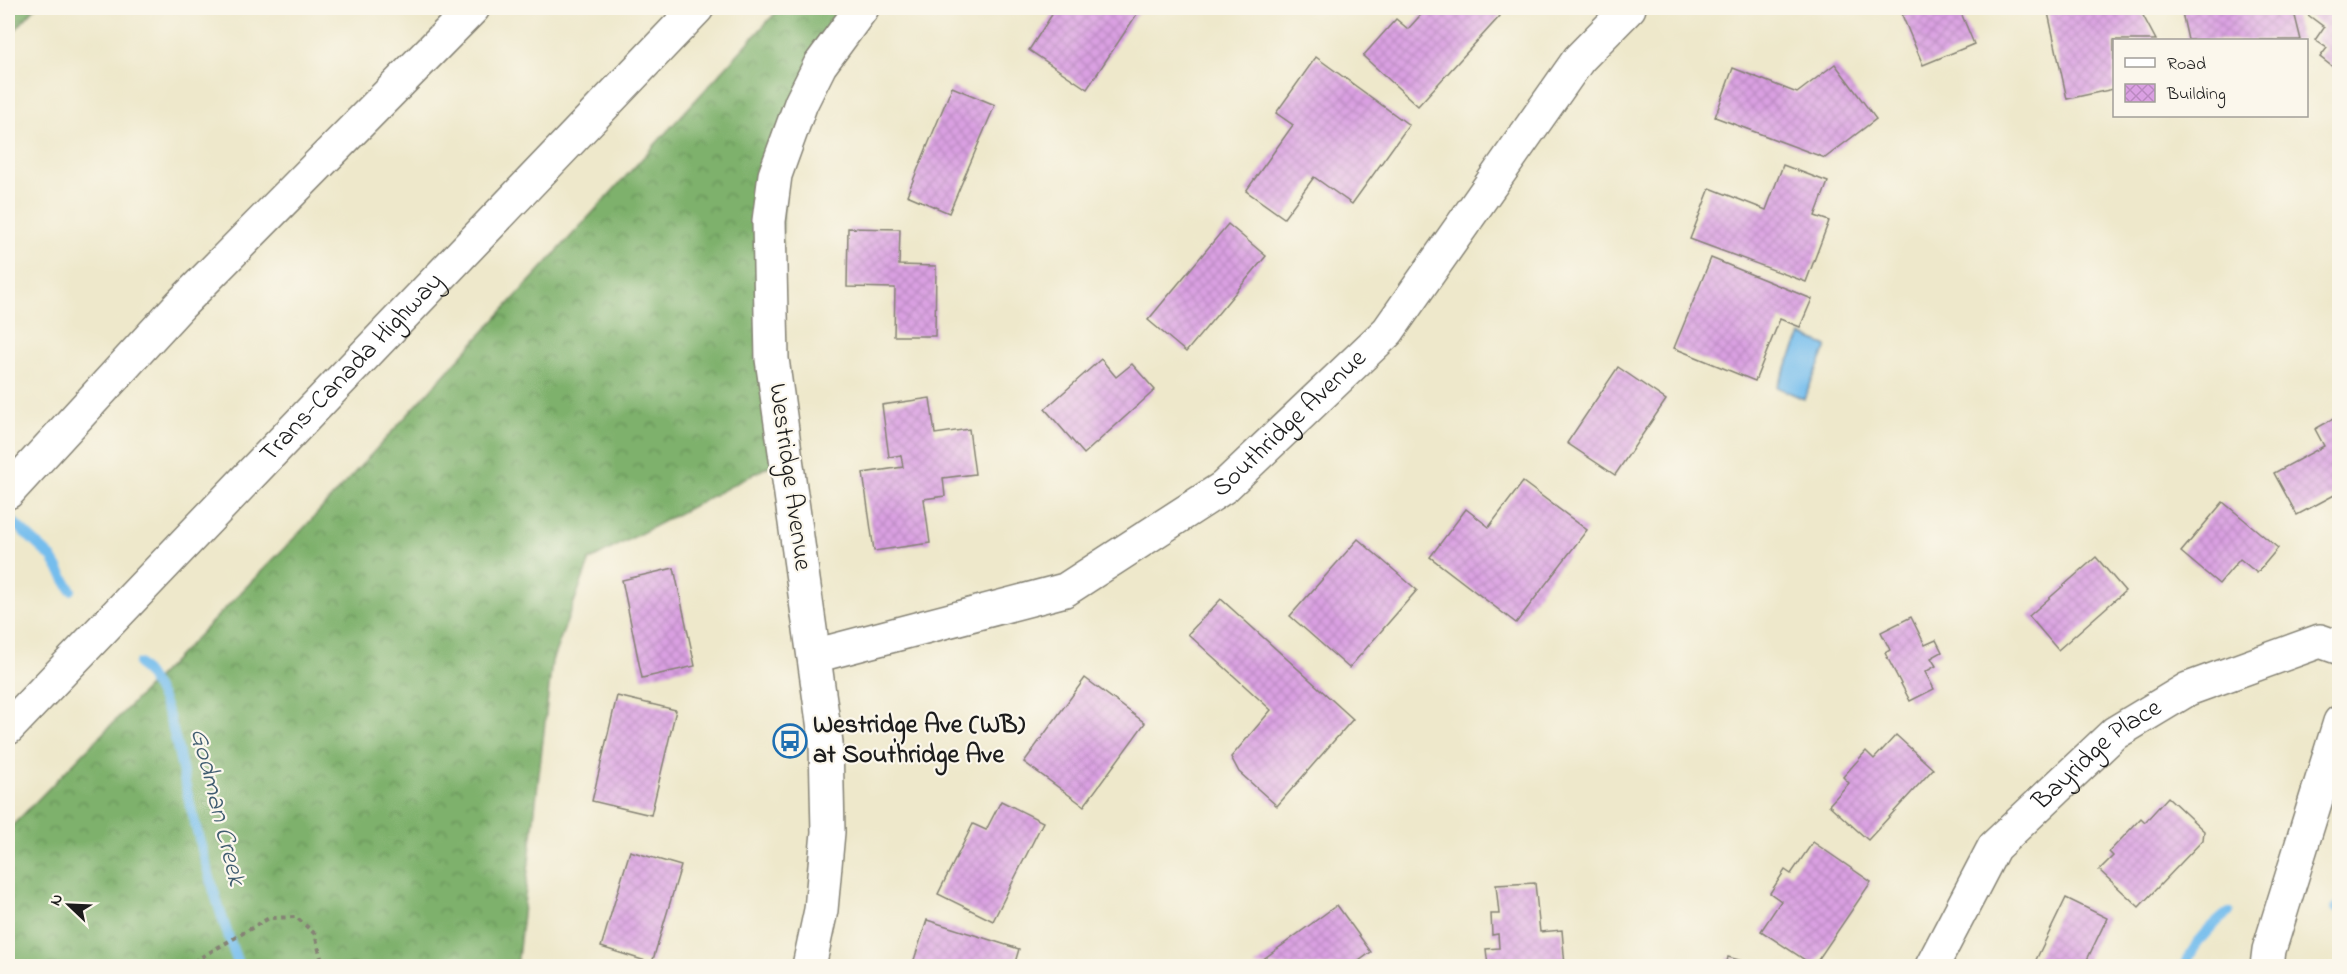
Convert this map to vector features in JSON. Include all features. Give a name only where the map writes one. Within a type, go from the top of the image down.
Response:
[{"type":"main road","points":[[8,492],[180,305],[473,8]]},
{"type":"main road","name":"Trans-Canada Highway","points":[[8,728],[697,8]]},
{"type":"main road","name":"Westridge Avenue","points":[[809,966],[821,910],[828,832],[826,743],[772,358],[769,221],[775,175],[801,102],[820,65],[862,8]]},
{"type":"main road","name":"Southridge Avenue","points":[[814,656],[1065,591],[1224,487],[1388,331],[1579,59],[1629,8]]},
{"type":"main road","name":"Bayridge Place","points":[[1932,966],[1994,847],[2115,733],[2188,689],[2320,641],[2340,648]]},
{"type":"main road","points":[[2267,966],[2269,950],[2340,722]]},
{"type":"path","points":[[186,966],[269,918],[296,917],[315,934],[322,966]]},
{"type":"green space","points":[[8,8],[35,8],[8,38]]},
{"type":"green space","points":[[780,8],[846,8],[788,112],[771,465],[590,560],[552,661],[517,966],[8,966],[8,830],[302,530]]},
{"type":"water","points":[[1801,335],[1827,346],[1804,399],[1777,387]]},
{"type":"building","points":[[1051,8],[1141,8],[1087,89],[1029,50],[1055,10]]},
{"type":"building","points":[[1427,8],[1490,8],[1500,16],[1418,106],[1363,56],[1396,19],[1408,29]]},
{"type":"building","points":[[1921,8],[1959,8],[1974,44],[1923,65],[1902,15]]},
{"type":"building","points":[[2047,8],[2139,8],[2155,39],[2113,39],[2113,89],[2067,99]]},
{"type":"building","points":[[2181,8],[2293,8],[2301,39],[2188,39]]},
{"type":"building","points":[[2314,8],[2340,8],[2338,71],[2320,57],[2327,48],[2315,40],[2324,27],[2308,15]]},
{"type":"building","points":[[1316,57],[1409,125],[1352,204],[1314,177],[1284,218],[1246,191],[1293,125],[1276,113]]},
{"type":"building","points":[[1835,64],[1876,119],[1825,158],[1715,117],[1733,68],[1797,93]]},
{"type":"building","points":[[952,87],[995,105],[949,213],[907,195]]},
{"type":"building","points":[[1783,165],[1828,182],[1815,216],[1829,221],[1806,282],[1690,239],[1710,188],[1766,210]]},
{"type":"building","points":[[1228,224],[1266,256],[1186,352],[1148,320]]},
{"type":"building","points":[[848,228],[900,229],[899,265],[936,266],[935,336],[894,336],[895,288],[847,287]]},
{"type":"building","points":[[1711,258],[1812,299],[1800,327],[1780,319],[1755,381],[1674,348]]},
{"type":"building","points":[[1101,359],[1116,377],[1132,364],[1155,390],[1084,454],[1045,409]]},
{"type":"building","points":[[1618,367],[1666,400],[1615,475],[1567,443]]},
{"type":"building","points":[[930,398],[935,434],[969,429],[975,474],[943,478],[945,496],[924,499],[930,543],[874,551],[863,473],[903,467],[901,455],[889,457],[882,405]]},
{"type":"building","points":[[2340,415],[2340,492],[2297,515],[2274,473],[2324,446],[2315,429]]},
{"type":"building","points":[[1523,482],[1587,530],[1516,623],[1430,557],[1466,509],[1489,527]]},
{"type":"building","points":[[2223,502],[2278,548],[2257,573],[2240,559],[2219,584],[2181,552]]},
{"type":"building","points":[[1358,539],[1417,590],[1349,668],[1290,616]]},
{"type":"building","points":[[2096,557],[2125,591],[2058,650],[2029,616]]},
{"type":"building","points":[[674,568],[695,666],[642,678],[622,580]]},
{"type":"building","points":[[1221,599],[1353,719],[1277,806],[1239,772],[1231,757],[1271,710],[1188,634]]},
{"type":"building","points":[[1911,617],[1925,645],[1936,640],[1942,652],[1931,658],[1936,666],[1925,672],[1934,689],[1910,701],[1885,653],[1890,650],[1881,632]]},
{"type":"building","points":[[1085,678],[1145,723],[1084,806],[1024,762]]},
{"type":"building","points":[[617,696],[676,710],[651,815],[592,801]]},
{"type":"building","points":[[1896,735],[1933,769],[1868,840],[1829,805],[1849,783],[1843,777],[1866,751],[1874,759]]},
{"type":"building","points":[[2168,797],[2204,831],[2203,840],[2139,907],[2099,870],[2113,856],[2109,852],[2141,818],[2145,822]]},
{"type":"building","points":[[1001,801],[1043,822],[993,921],[938,894],[973,824],[986,830]]},
{"type":"building","points":[[1813,842],[1871,882],[1814,966],[1761,931],[1781,901],[1770,893],[1785,870],[1791,874]]},
{"type":"building","points":[[630,851],[681,866],[652,963],[601,947]]},
{"type":"building","points":[[1535,883],[1540,932],[1562,930],[1565,966],[1488,966],[1486,949],[1499,948],[1498,934],[1492,935],[1491,914],[1499,914],[1496,885]]},
{"type":"building","points":[[2066,898],[2107,918],[2084,966],[2033,966]]},
{"type":"building","points":[[1337,905],[1371,952],[1352,966],[1254,966]]},
{"type":"building","points":[[927,920],[1019,949],[1014,966],[912,966]]},
{"type":"building","points":[[1728,957],[1760,966],[1726,966]]},
{"type":"waterway","name":"Godman Creek","points":[[12,521],[52,558],[71,590]]},
{"type":"waterway","name":"Godman Creek","points":[[139,664],[151,679],[168,713],[206,865],[239,966]]},
{"type":"waterway","name":"Godman Creek","points":[[2336,908],[2340,905]]},
{"type":"waterway","name":"Godman Creek","points":[[2185,966],[2203,936],[2229,912]]},
{"type":"place","name":"Westridge Ave (WB) at Southridge Ave","points":[[790,741]]}]
